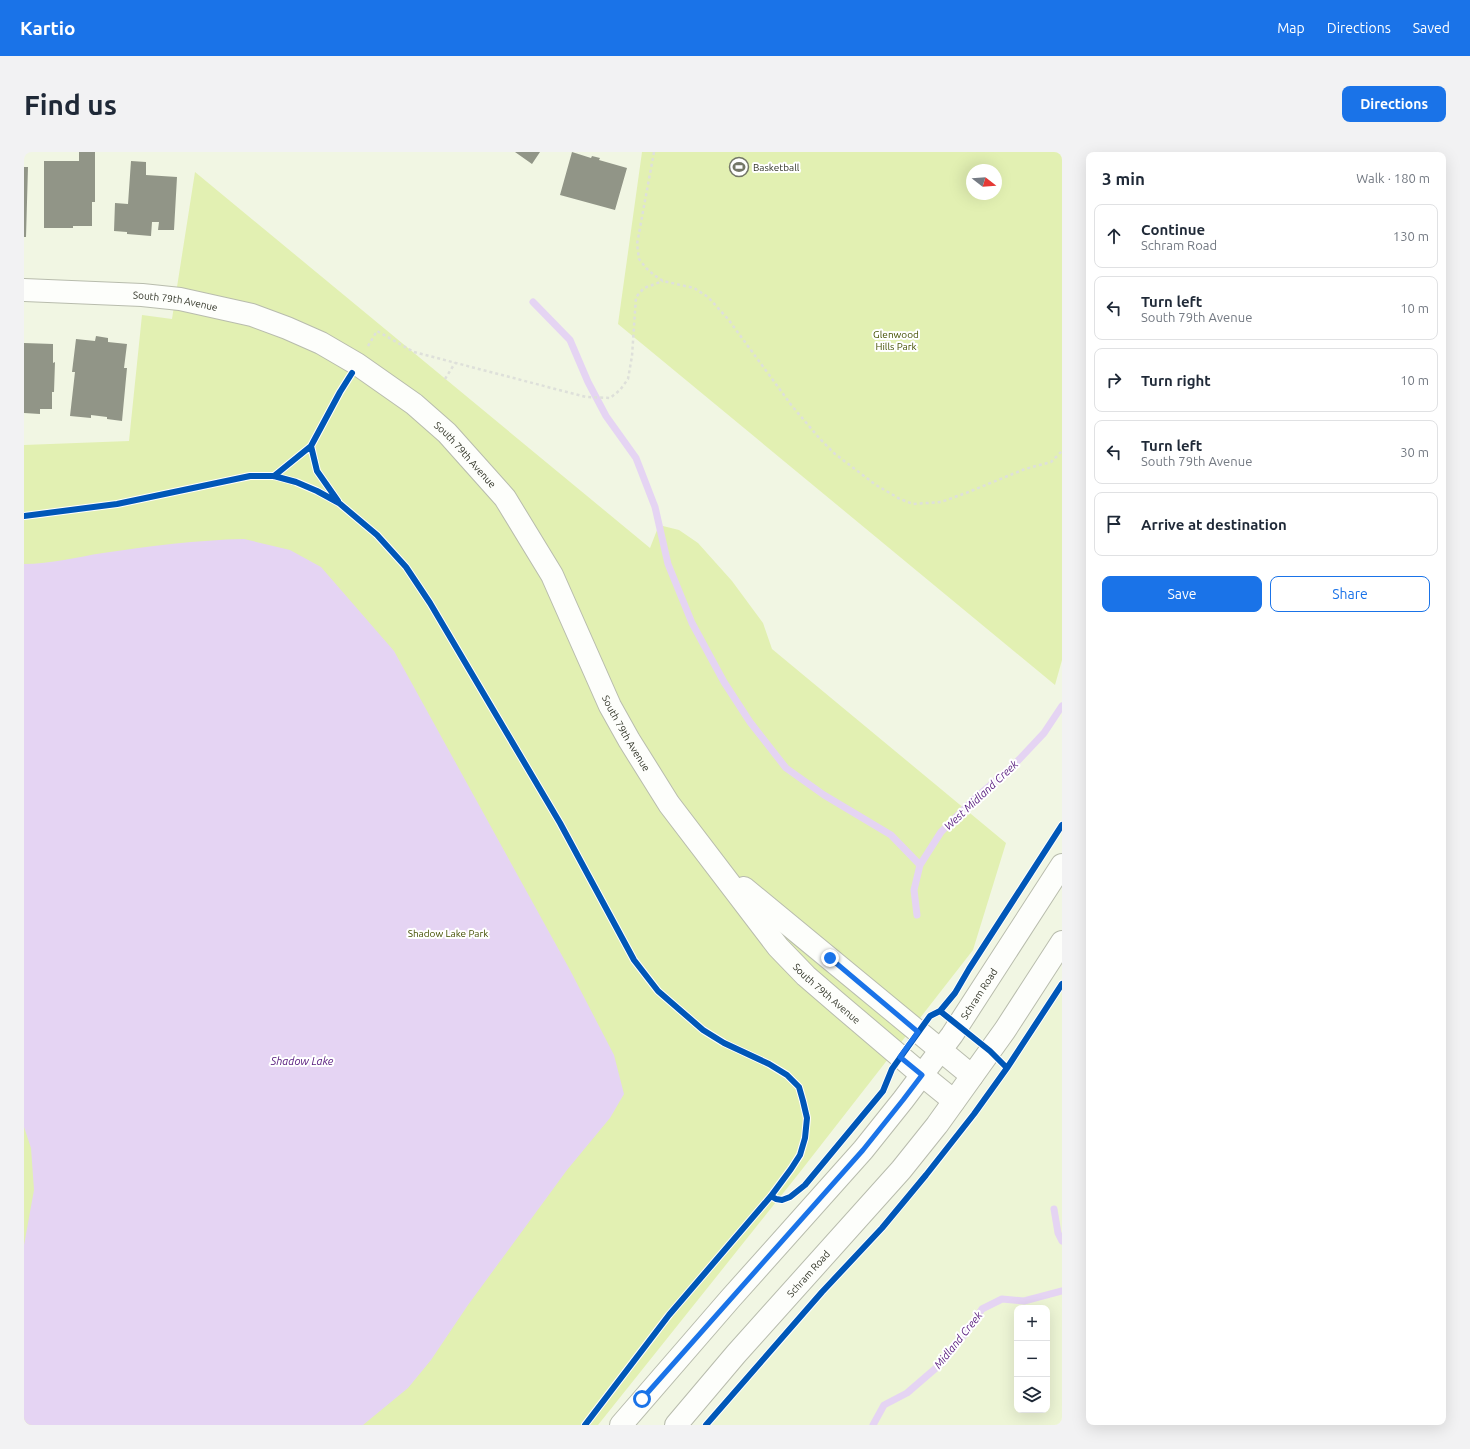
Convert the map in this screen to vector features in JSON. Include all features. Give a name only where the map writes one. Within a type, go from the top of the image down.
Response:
[{"type":"street","name":"South 79th Avenue","points":[[24,290],[142,295],[180,299],[252,315],[322,343],[357,364],[414,404],[447,432],[505,498],[552,574],[610,706],[629,740],[669,804],[719,867],[778,947],[806,976],[954,1101]]},
{"type":"street","name":"Schram Road","points":[[621,1425],[730,1298],[863,1150],[903,1100],[952,1035],[1062,865]]},
{"type":"street","name":"South 79th Avenue","points":[[719,867],[972,1076]]},
{"type":"street","name":"Schram Road","points":[[676,1425],[736,1354],[901,1170],[954,1101],[1005,1030],[1062,942]]},
{"type":"path","points":[[654,152],[637,244],[639,259],[646,268],[663,281],[694,288],[708,297],[728,319],[792,406],[820,439],[835,454],[876,485],[900,499],[913,504],[941,502],[1025,469],[1050,462],[1062,451]]},
{"type":"path","points":[[367,348],[377,331],[414,352],[586,398],[610,398],[620,390],[628,379],[632,356],[636,297],[644,288],[663,281]]},
{"type":"path","points":[[444,379],[455,363]]},
{"type":"shaded area","points":[[1062,984],[1062,1425],[706,1425],[822,1292],[882,1228],[974,1114],[1007,1068]]},
{"type":"green space","name":"Glenwood Hills Park","points":[[642,152],[1062,152],[1062,660],[1055,685],[618,324]]},
{"type":"green space","name":"Shadow Lake Park","points":[[195,172],[650,548],[659,525],[679,530],[698,543],[732,581],[763,623],[772,649],[1006,843],[973,950],[800,1172],[598,1425],[24,1425],[24,445],[129,441],[142,315],[172,319]]},
{"type":"water","name":"Shadow Lake","points":[[244,539],[290,550],[321,567],[394,651],[570,970],[614,1055],[624,1094],[610,1118],[567,1170],[468,1305],[431,1360],[408,1388],[363,1425],[24,1425],[24,1245],[34,1190],[31,1148],[24,1127],[24,564],[54,562],[138,548]]},
{"type":"building","points":[[79,152],[95,152],[95,202],[92,202],[92,226],[73,226],[73,228],[44,228],[44,161],[79,161]]},
{"type":"building","points":[[515,152],[540,152],[532,164]]},
{"type":"building","points":[[572,152],[591,158],[592,156],[600,158],[599,160],[627,168],[615,210],[560,195]]},
{"type":"building","points":[[131,161],[146,162],[146,175],[177,177],[174,230],[158,230],[159,222],[152,222],[151,236],[127,234],[127,232],[114,231],[115,203],[128,204]]},
{"type":"building","points":[[24,167],[28,167],[26,237],[24,237]]},
{"type":"building","points":[[96,336],[108,338],[108,342],[127,344],[124,368],[127,368],[122,421],[91,415],[91,418],[70,416],[75,372],[72,372],[76,339],[95,341]]},
{"type":"building","points":[[24,343],[53,344],[53,363],[55,362],[52,409],[40,409],[40,414],[24,413]]},
{"type":"waterway","points":[[533,302],[570,340],[588,382],[606,416],[636,458],[655,507],[668,564],[692,623],[724,682],[750,722],[786,768],[824,795],[891,835],[920,865]]},
{"type":"waterway","name":"West Midland Creek","points":[[917,915],[914,890],[920,865],[941,832],[973,800],[1012,767],[1044,733],[1062,706]]},
{"type":"waterway","name":"West Midland Creek","points":[[1054,1209],[1058,1233],[1062,1241]]},
{"type":"waterway","name":"Midland Creek","points":[[873,1425],[884,1405],[907,1393],[943,1362],[982,1309],[1002,1299],[1024,1301],[1062,1291]]},
{"type":"cycle path","points":[[274,476],[311,446],[352,373]]},
{"type":"cycle path","points":[[311,446],[317,471],[338,501]]},
{"type":"cycle path","points":[[24,516],[117,504],[250,476],[274,476],[296,482],[339,503],[377,535],[406,567],[430,603],[560,823],[634,960],[658,991],[703,1030],[724,1043],[769,1064],[787,1075],[799,1087],[807,1118],[805,1138],[800,1155],[771,1196],[669,1315],[585,1425]]},
{"type":"cycle path","points":[[771,1196],[782,1200],[790,1197],[805,1185],[883,1091],[892,1069],[930,1016],[940,1011],[955,993],[1062,825]]},
{"type":"cycle path","points":[[706,1425],[822,1292],[882,1228],[926,1175],[974,1114],[1007,1068],[1062,984]]},
{"type":"cycle path","points":[[940,1011],[990,1051],[1007,1068]]},
{"type":"place","name":"Basketball","points":[[739,167]]},
{"type":"route","points":[[642,1399],[730,1298],[863,1150],[922,1075],[900,1057],[918,1032],[830,958]]}]
